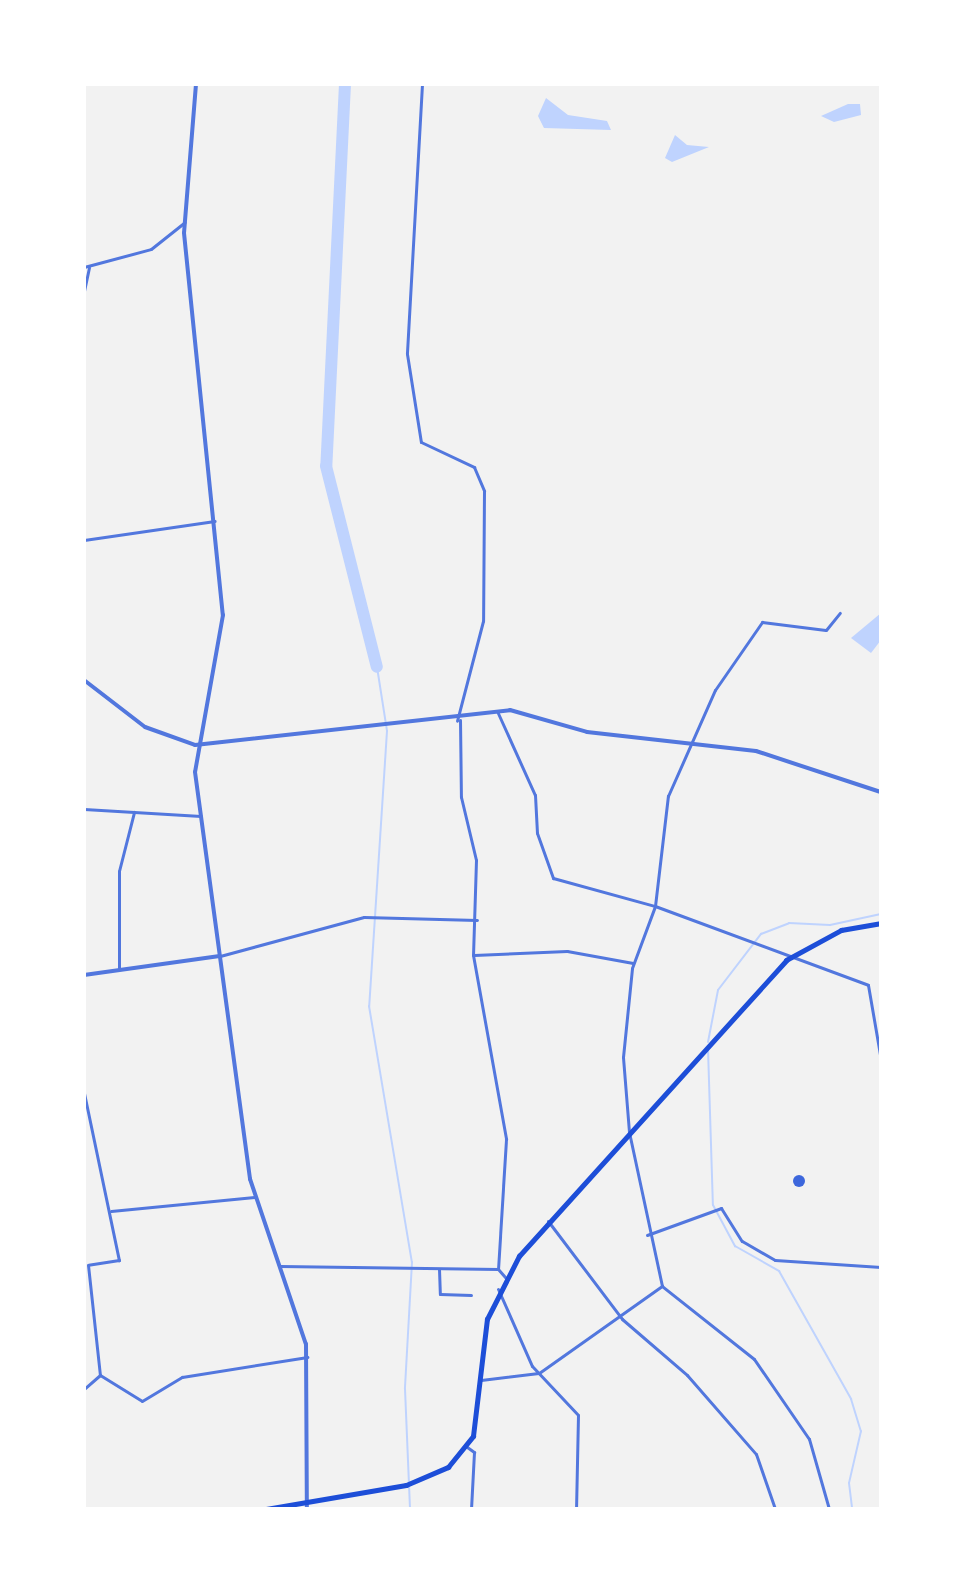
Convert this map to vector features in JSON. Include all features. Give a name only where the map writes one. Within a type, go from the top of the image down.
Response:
[{"type":"main road","points":[[266,1509],[406,1485],[448,1467],[467,1447],[481,1380],[483,1340],[498,1289],[548,1221],[786,960],[841,930],[881,923]]},
{"type":"street","points":[[196,84],[185,222],[223,615],[195,745],[201,816],[254,1197],[307,1357],[307,1509]]},
{"type":"street","points":[[422,84],[407,354],[421,442],[474,467],[484,491],[483,621],[459,720],[477,920],[473,955],[506,1139],[498,1269],[505,1277]]},
{"type":"street","points":[[84,291],[87,268],[151,249],[185,222]]},
{"type":"street","points":[[84,540],[215,521]]},
{"type":"street","points":[[829,1509],[809,1439],[754,1359],[662,1286],[647,1235],[629,1132],[623,1057],[633,963],[655,906],[668,796],[690,742],[756,626],[826,630],[840,613]]},
{"type":"street","points":[[84,680],[145,727],[195,745],[381,730],[459,720],[497,711],[587,732],[756,751],[881,792]]},
{"type":"street","points":[[497,711],[537,801],[537,833],[553,878],[655,906],[786,960],[868,985],[881,1060]]},
{"type":"street","points":[[84,809],[201,816]]},
{"type":"street","points":[[119,969],[119,871],[134,812]]},
{"type":"street","points":[[84,975],[220,956],[373,917],[477,920]]},
{"type":"street","points":[[473,955],[567,951],[633,963]]},
{"type":"street","points":[[84,1093],[119,1260],[88,1265],[100,1375]]},
{"type":"street","points":[[111,1211],[254,1197]]},
{"type":"street","points":[[647,1235],[721,1208],[742,1241],[775,1260],[881,1267]]},
{"type":"street","points":[[548,1221],[622,1319],[687,1375],[756,1454],[775,1509]]},
{"type":"street","points":[[278,1266],[498,1269]]},
{"type":"street","points":[[439,1269],[440,1294],[471,1295]]},
{"type":"street","points":[[481,1380],[539,1373],[622,1319],[662,1286]]},
{"type":"street","points":[[498,1289],[516,1340],[539,1373],[578,1415],[576,1509]]},
{"type":"street","points":[[84,1300],[92,1299]]},
{"type":"street","points":[[100,1375],[142,1401],[182,1377],[307,1357]]},
{"type":"street","points":[[84,1389],[100,1375]]},
{"type":"street","points":[[467,1447],[474,1452],[471,1509]]},
{"type":"water","points":[[546,98],[568,115],[607,121],[611,130],[544,128],[538,116]]},
{"type":"water","points":[[848,104],[860,104],[861,115],[834,122],[821,116]]},
{"type":"water","points":[[675,135],[687,145],[709,147],[672,162],[665,158]]},
{"type":"water","points":[[881,613],[881,640],[871,653],[851,638]]},
{"type":"building","points":[[799,1175],[805,1181],[799,1187],[793,1181]]},
{"type":"waterway","points":[[345,84],[326,466],[377,667]]},
{"type":"waterway","points":[[377,667],[387,731],[369,1006],[412,1262],[405,1389],[410,1509]]},
{"type":"waterway","points":[[708,1042],[718,990],[761,934],[789,923],[830,925],[881,914]]},
{"type":"waterway","points":[[708,1049],[713,1205],[735,1246],[779,1271],[851,1399],[861,1431],[849,1483],[852,1509]]}]
